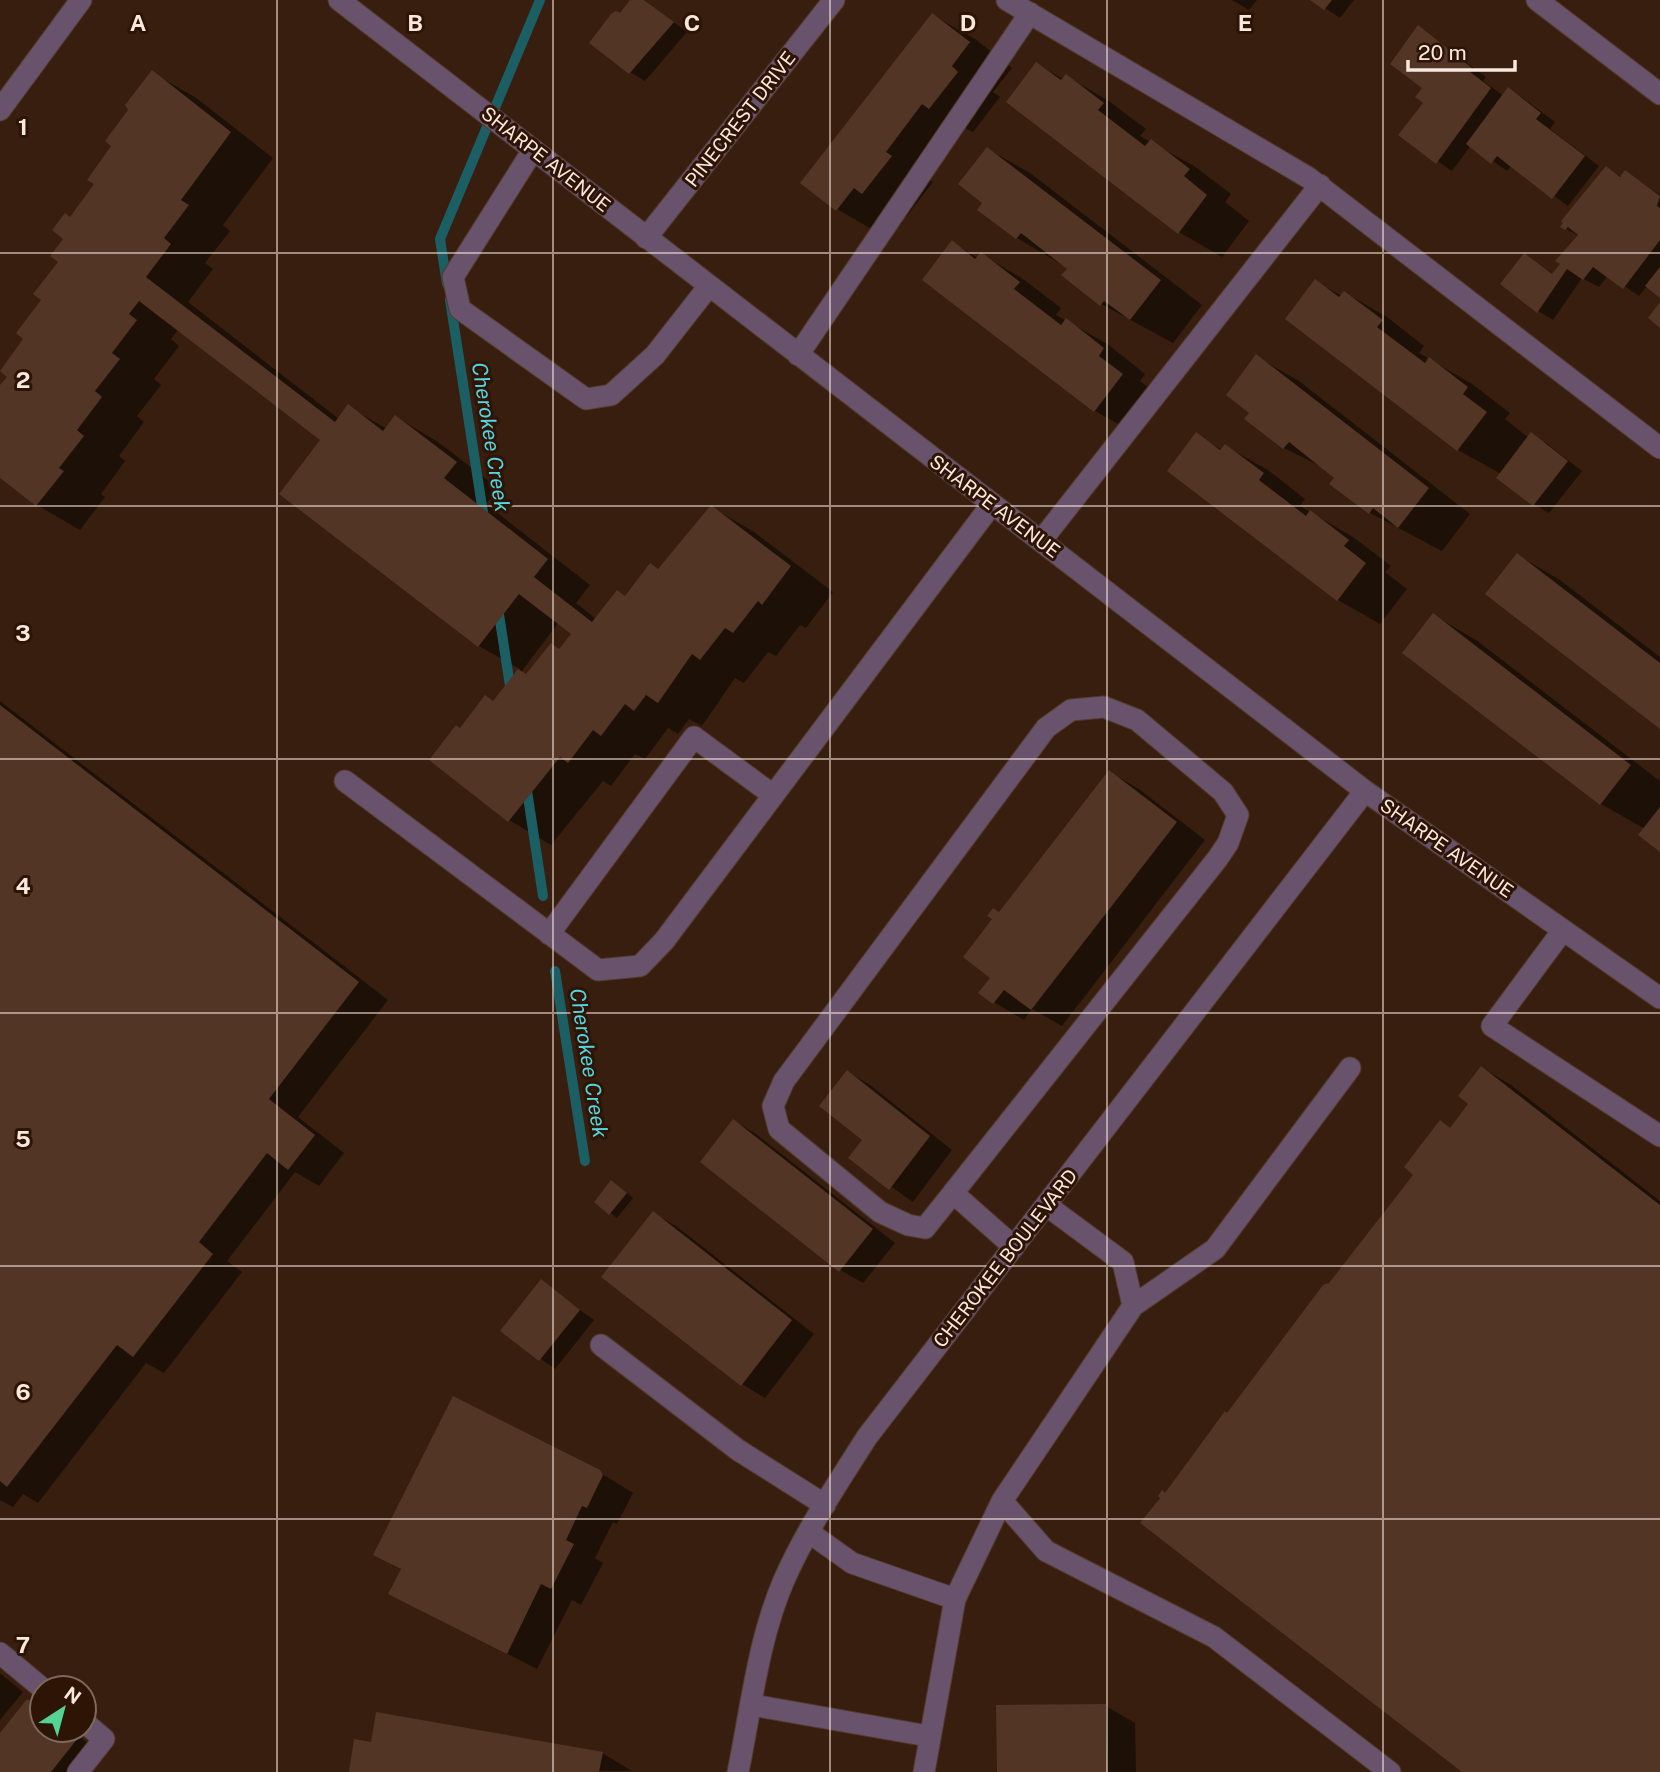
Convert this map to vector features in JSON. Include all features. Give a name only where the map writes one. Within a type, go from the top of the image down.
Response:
[{"type":"street","points":[[0,110],[81,0]]},
{"type":"street","name":"SHARPE AVENUE","points":[[339,0],[1365,791],[1660,998]]},
{"type":"street","name":"PINECREST DRIVE","points":[[646,238],[834,0]]},
{"type":"street","points":[[1007,0],[1320,185],[1660,448]]},
{"type":"street","points":[[1537,0],[1660,94]]},
{"type":"street","points":[[798,355],[1030,13]]},
{"type":"street","points":[[533,150],[453,277],[460,309],[586,399],[611,395],[655,355],[709,286]]},
{"type":"street","points":[[1041,541],[1320,185]]},
{"type":"street","points":[[345,781],[598,970],[640,966],[664,941],[992,504]]},
{"type":"street","points":[[1104,706],[1137,720],[1223,792],[1238,816],[1228,843],[1218,858],[953,1193],[925,1228],[908,1225],[890,1216],[779,1129],[774,1106],[784,1081],[1046,728],[1071,710],[1104,706]]},
{"type":"street","points":[[549,934],[694,737],[774,795]]},
{"type":"street","name":"CHEROKEE BOULEVARD","points":[[738,1772],[764,1646],[784,1581],[825,1505],[867,1437],[1365,791]]},
{"type":"street","points":[[1563,930],[1492,1026],[1660,1136]]},
{"type":"street","points":[[924,1772],[928,1735],[955,1599],[1002,1501],[1133,1306],[1215,1249],[1350,1068]]},
{"type":"street","points":[[953,1193],[1014,1247]]},
{"type":"street","points":[[1046,1205],[1123,1262],[1133,1306]]},
{"type":"street","points":[[601,1345],[738,1450],[825,1505]]},
{"type":"street","points":[[1002,1501],[1046,1551],[1214,1637],[1390,1772]]},
{"type":"street","points":[[810,1533],[852,1563],[955,1599]]},
{"type":"street","points":[[0,1653],[28,1676]]},
{"type":"street","points":[[752,1705],[928,1735]]},
{"type":"street","points":[[78,1772],[104,1738],[98,1733]]},
{"type":"building","points":[[630,0],[644,0],[674,22],[629,74],[589,43],[611,14],[616,11],[620,13]]},
{"type":"building","points":[[1310,0],[1332,0],[1324,10]]},
{"type":"building","points":[[932,13],[970,42],[952,66],[958,72],[929,109],[922,104],[886,152],[892,156],[862,194],[854,188],[836,211],[800,183]]},
{"type":"building","points":[[1418,25],[1472,68],[1469,71],[1491,88],[1436,164],[1398,135],[1423,103],[1415,97],[1422,88],[1390,64]]},
{"type":"building","points":[[1036,62],[1061,80],[1066,74],[1104,103],[1098,110],[1145,146],[1151,139],[1190,169],[1184,176],[1207,195],[1178,234],[1006,102]]},
{"type":"building","points":[[152,70],[231,132],[181,200],[189,205],[164,238],[171,244],[146,277],[335,422],[348,404],[383,431],[395,415],[457,462],[444,478],[548,559],[534,577],[592,622],[617,590],[625,596],[650,563],[658,569],[711,505],[791,566],[762,605],[758,601],[733,633],[725,628],[700,660],[692,654],[658,703],[646,695],[634,711],[625,704],[601,736],[593,730],[568,763],[560,757],[508,822],[429,760],[456,725],[460,728],[485,695],[493,701],[518,669],[526,674],[551,643],[559,649],[571,634],[519,594],[478,647],[279,494],[320,440],[139,301],[129,314],[137,320],[112,353],[120,359],[95,391],[102,397],[77,430],[84,436],[59,468],[64,471],[36,506],[0,478],[0,385],[7,377],[0,371],[23,339],[16,333],[41,300],[33,294],[58,262],[50,256],[63,239],[52,230],[65,213],[70,217],[94,184],[87,180],[111,146],[105,141],[128,110],[125,105]]},
{"type":"building","points":[[1508,87],[1541,113],[1536,119],[1585,156],[1552,199],[1497,156],[1491,164],[1466,144]]},
{"type":"building","points":[[987,147],[1161,280],[1130,320],[1104,301],[1100,306],[1061,275],[1067,269],[1021,233],[1016,239],[977,210],[982,203],[958,184]]},
{"type":"building","points":[[1606,166],[1620,177],[1625,170],[1660,196],[1657,206],[1660,208],[1660,240],[1623,289],[1593,267],[1583,280],[1567,269],[1537,313],[1500,284],[1524,253],[1552,274],[1560,264],[1555,261],[1578,235],[1568,227],[1565,230],[1560,227],[1563,223],[1561,221]]},
{"type":"building","points":[[952,240],[975,259],[981,252],[1020,282],[1014,289],[1061,325],[1066,318],[1104,348],[1099,356],[1123,374],[1094,412],[922,280]]},
{"type":"building","points":[[1660,267],[1660,298],[1645,286]]},
{"type":"building","points":[[1315,279],[1339,297],[1344,291],[1383,320],[1377,327],[1425,363],[1429,357],[1468,387],[1463,394],[1487,412],[1457,451],[1285,319]]},
{"type":"building","points":[[1660,302],[1660,328],[1648,318]]},
{"type":"building","points":[[1256,354],[1429,488],[1398,528],[1373,508],[1369,514],[1329,484],[1334,478],[1289,442],[1283,449],[1244,419],[1249,413],[1226,395]]},
{"type":"building","points":[[1196,432],[1220,450],[1225,444],[1264,473],[1259,480],[1306,516],[1310,510],[1349,540],[1344,546],[1366,563],[1337,601],[1167,471]]},
{"type":"building","points":[[1531,432],[1568,461],[1533,506],[1496,478]]},
{"type":"building","points":[[1517,553],[1660,663],[1660,729],[1485,594]]},
{"type":"building","points":[[1433,613],[1631,765],[1600,805],[1402,653]]},
{"type":"building","points":[[0,705],[359,982],[269,1099],[315,1135],[288,1170],[267,1153],[199,1242],[213,1254],[133,1357],[117,1345],[7,1487],[0,1481]]},
{"type":"building","points":[[1109,770],[1177,822],[1031,1010],[1004,990],[993,1004],[978,993],[990,978],[963,957],[992,919],[987,916],[993,908],[999,912]]},
{"type":"building","points":[[1660,807],[1660,852],[1638,835]]},
{"type":"building","points":[[1481,1066],[1660,1205],[1660,1772],[1462,1772],[1140,1523],[1160,1498],[1158,1496],[1162,1490],[1165,1493],[1323,1285],[1329,1283],[1413,1175],[1404,1167],[1440,1120],[1450,1128],[1468,1104],[1458,1096]]},
{"type":"building","points":[[847,1070],[930,1136],[889,1190],[848,1158],[862,1140],[819,1106]]},
{"type":"building","points":[[733,1119],[873,1229],[839,1272],[700,1162]]},
{"type":"building","points":[[611,1180],[627,1193],[609,1215],[594,1202]]},
{"type":"building","points":[[653,1211],[792,1320],[741,1386],[601,1277]]},
{"type":"building","points":[[541,1279],[580,1310],[539,1361],[500,1331]]},
{"type":"building","points":[[453,1396],[600,1470],[603,1475],[587,1508],[582,1506],[566,1540],[574,1544],[551,1589],[541,1584],[507,1654],[388,1594],[401,1569],[373,1555]]},
{"type":"building","points":[[27,1699],[28,1744],[73,1744],[51,1772],[0,1772],[0,1733]]},
{"type":"building","points":[[1106,1704],[1107,1772],[997,1772],[996,1705]]},
{"type":"building","points":[[376,1712],[603,1752],[599,1772],[349,1772],[354,1739],[371,1742]]},
{"type":"waterway","name":"Cherokee Creek","points":[[447,284],[440,239],[540,0]]},
{"type":"waterway","name":"Cherokee Creek","points":[[450,300],[484,519]]},
{"type":"waterway","name":"Cherokee Creek","points":[[498,608],[511,692]]},
{"type":"waterway","name":"Cherokee Creek","points":[[526,784],[543,896]]},
{"type":"waterway","name":"Cherokee Creek","points":[[555,971],[585,1161]]}]
